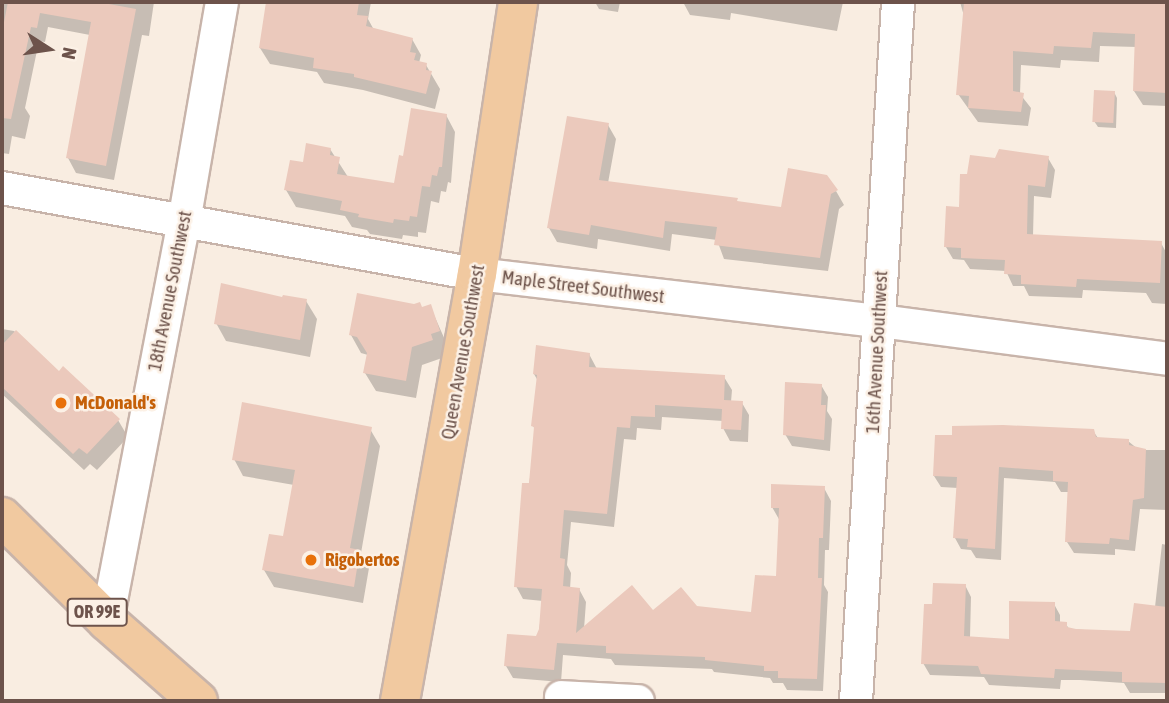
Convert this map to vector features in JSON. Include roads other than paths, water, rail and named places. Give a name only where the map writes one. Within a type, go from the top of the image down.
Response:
[{"type":"main road","name":"Queen Avenue Southwest","points":[[400,701],[477,274],[518,2]]},
{"type":"main road","name":"OR 99E","points":[[2,517],[107,621],[198,701]]},
{"type":"street","name":"18th Avenue Southwest","points":[[107,621],[184,222],[222,2]]},
{"type":"street","name":"16th Avenue Southwest","points":[[856,701],[898,2]]},
{"type":"street","name":"Maple Street Southwest","points":[[2,188],[477,274],[880,321],[1167,359]]},
{"type":"street","points":[[561,697],[638,701]]},
{"type":"place","name":"McDonald's","points":[[61,403]]},
{"type":"place","name":"Rigobertos","points":[[311,560]]}]
